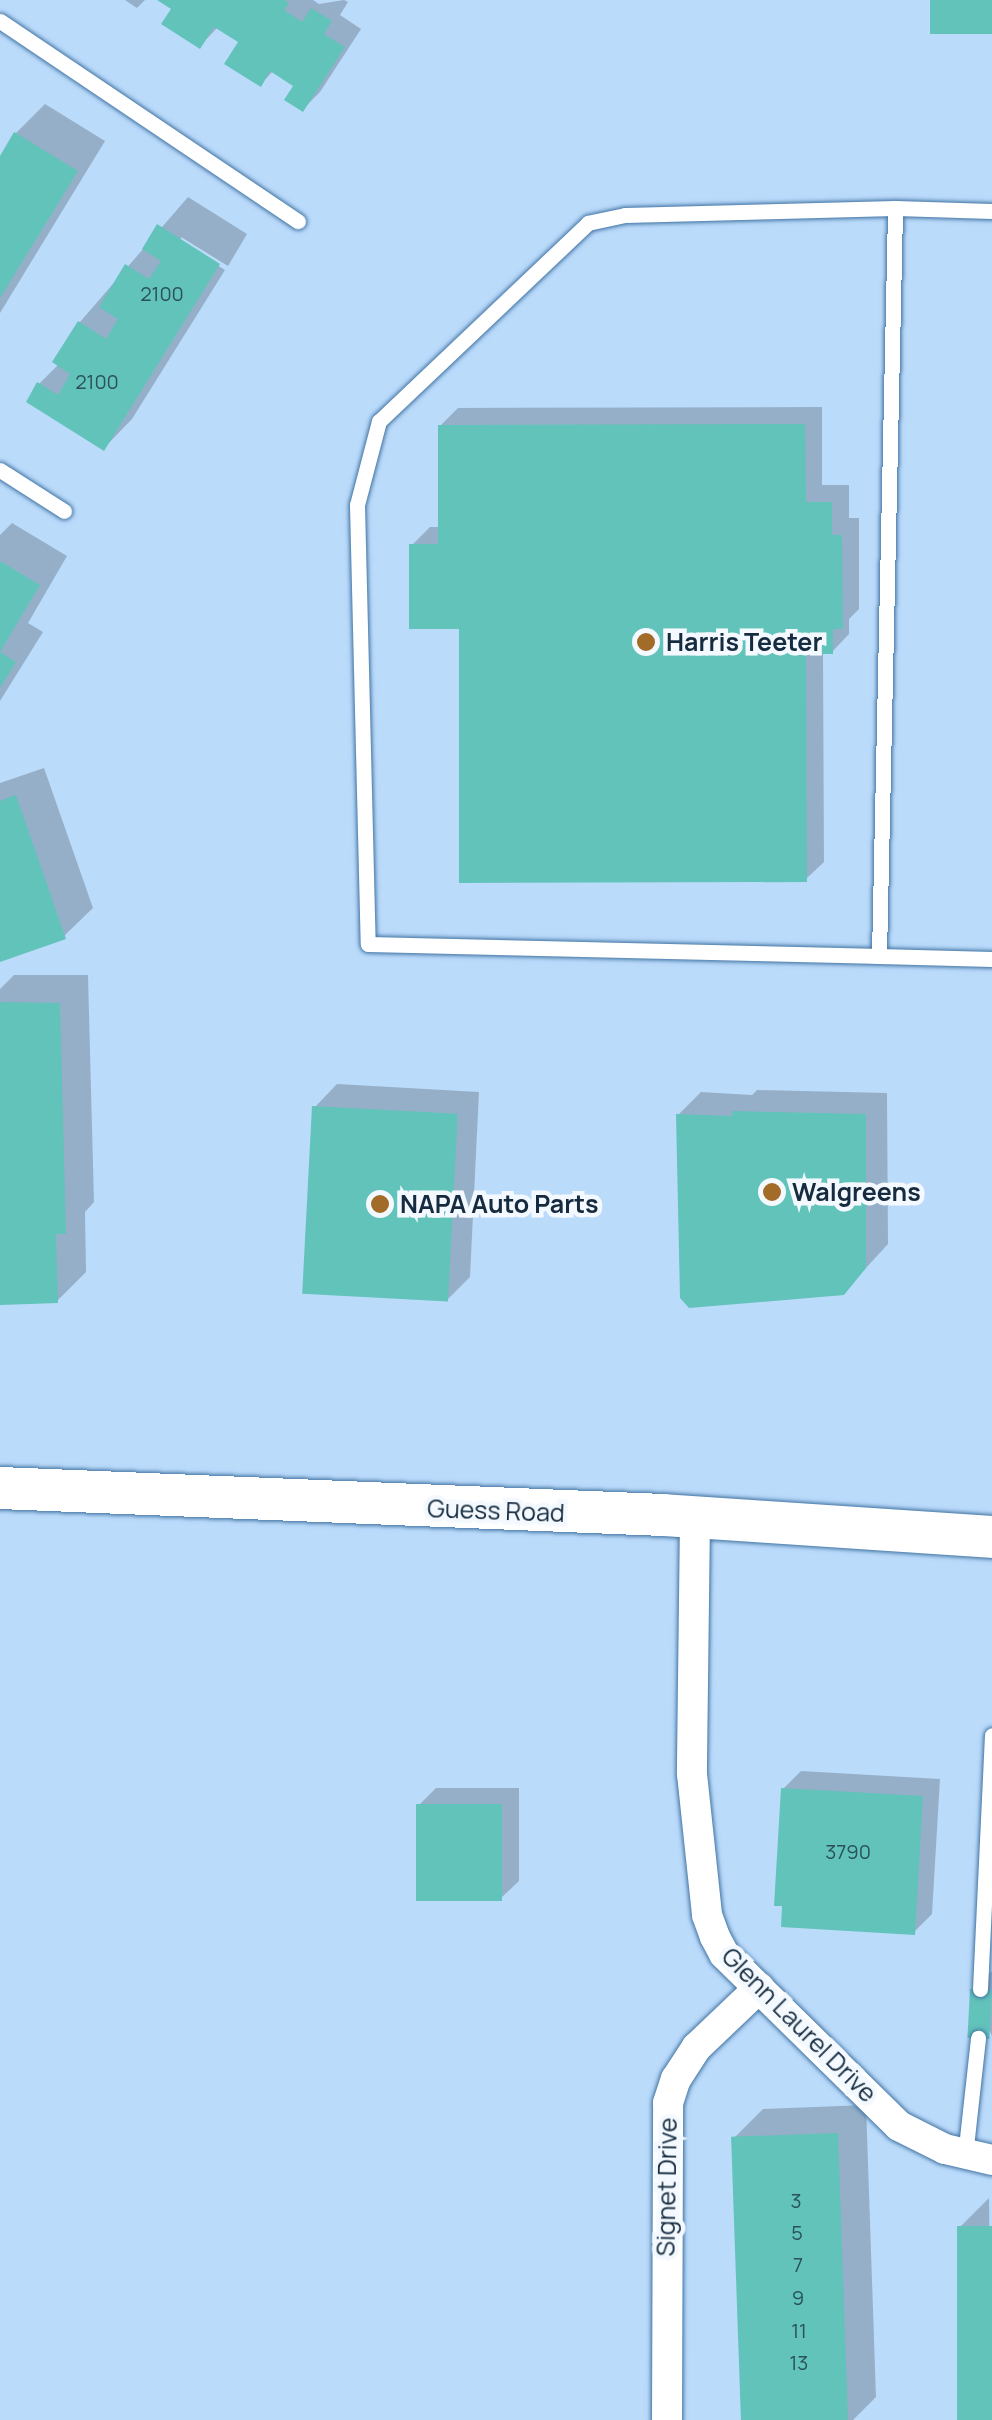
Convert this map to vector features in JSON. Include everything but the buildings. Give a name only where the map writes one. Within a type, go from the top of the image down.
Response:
[{"type":"main road","name":"Guess Road","points":[[0,1488],[695,1518],[992,1538]]},
{"type":"street","name":"Glenn Laurel Drive","points":[[695,1518],[692,1774],[704,1896],[714,1937],[759,1988],[899,2126],[979,2158]]},
{"type":"street","name":"Signet Drive","points":[[667,2420],[668,2103],[676,2079],[698,2047],[759,1988]]},
{"type":"lane","points":[[0,21],[298,221]]},
{"type":"lane","points":[[880,956],[894,208]]},
{"type":"lane","points":[[992,211],[894,208],[625,215],[588,223],[379,422],[357,506],[368,944],[992,958]]},
{"type":"lane","points":[[0,470],[64,511]]},
{"type":"lane","points":[[980,1989],[992,1738]]},
{"type":"lane","points":[[978,2038],[979,2158]]},
{"type":"place","name":"Harris Teeter","points":[[646,642]]},
{"type":"place","name":"Walgreens","points":[[772,1192]]},
{"type":"place","name":"NAPA Auto Parts","points":[[380,1204]]}]
